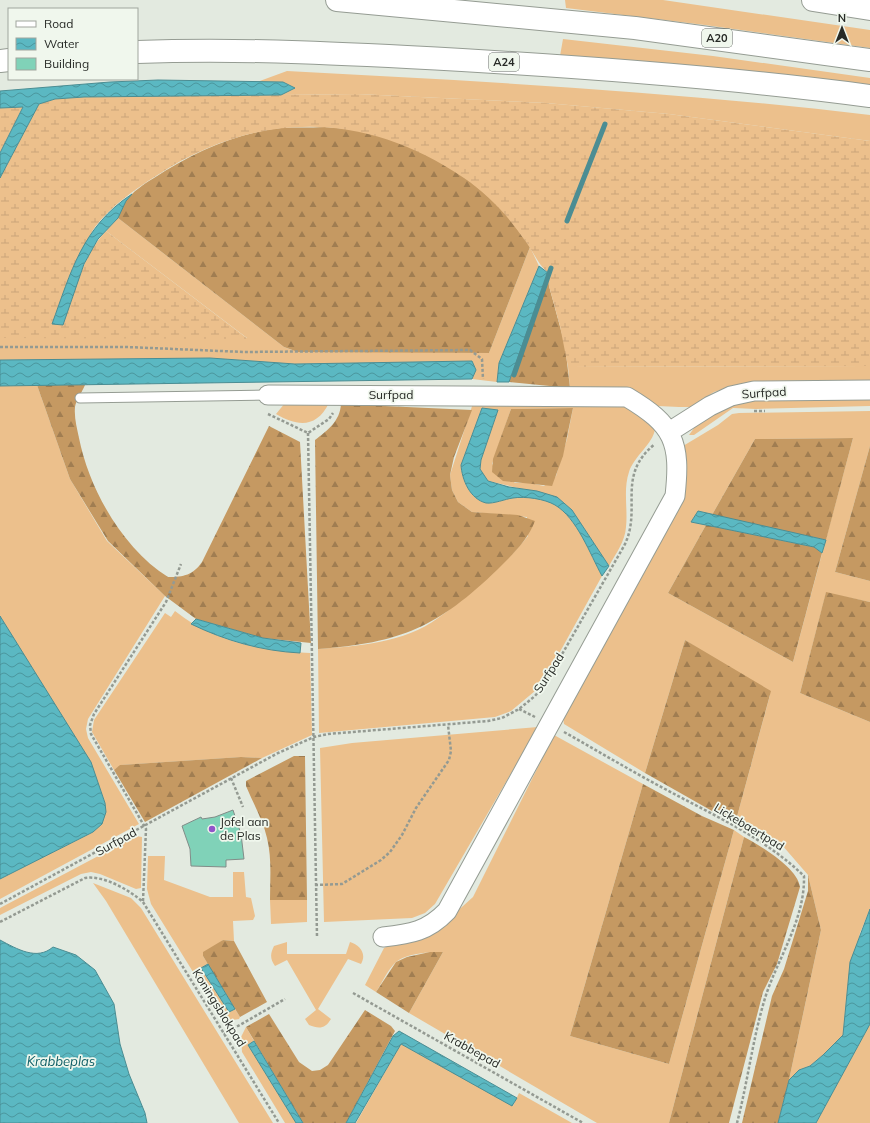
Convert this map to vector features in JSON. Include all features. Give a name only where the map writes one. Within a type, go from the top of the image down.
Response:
[{"type":"highway","name":"A20","points":[[337,0],[612,25],[870,60]]},
{"type":"highway","points":[[813,0],[870,9]]},
{"type":"highway","name":"A24","points":[[138,52],[340,54],[528,64],[717,78],[870,96]]},
{"type":"street","name":"Surfpad","points":[[669,432],[710,406],[731,396],[754,391],[870,390]]},
{"type":"street","name":"Surfpad","points":[[268,404],[342,395],[627,397],[650,410],[669,432],[676,445],[678,470],[675,496],[447,911],[436,922],[422,930],[383,937]]},
{"type":"lane","points":[[80,398],[268,404]]},
{"type":"path","points":[[0,347],[126,347],[244,352],[470,350],[482,359],[484,372],[483,396]]},
{"type":"path","points":[[308,433],[329,419],[342,395]]},
{"type":"path","points":[[268,404],[308,433]]},
{"type":"path","points":[[751,411],[767,410]]},
{"type":"path","name":"Surfpad","points":[[0,904],[278,753],[314,737],[343,733],[488,721],[506,716],[519,709],[536,696],[544,684],[627,539],[630,525],[631,486],[636,465],[652,446],[669,432]]},
{"type":"path","points":[[308,433],[317,937]]},
{"type":"path","points":[[627,539],[632,534]]},
{"type":"path","points":[[143,902],[146,829],[91,734],[90,725],[94,714],[166,602],[181,564]]},
{"type":"path","name":"Lickebaertpad","points":[[519,709],[551,724],[648,781],[766,845],[788,861],[804,876],[804,891],[788,946],[765,1000],[737,1123]]},
{"type":"path","points":[[316,885],[342,884],[381,860],[390,852],[402,836],[416,808],[448,760],[451,751],[448,725]]},
{"type":"path","points":[[231,778],[243,807]]},
{"type":"path","name":"Koningsblokpad","points":[[0,922],[77,882],[92,877],[100,879],[135,895],[143,902],[279,1123]]},
{"type":"path","name":"Krabbepad","points":[[353,993],[583,1123]]},
{"type":"path","points":[[224,1034],[285,999]]},
{"type":"green space","points":[[565,0],[663,0],[870,30],[870,48],[705,25],[566,8]]},
{"type":"green space","points":[[563,39],[713,56],[870,78],[870,85],[560,56]]},
{"type":"green space","points":[[287,71],[578,88],[724,100],[870,115],[870,141],[669,114],[546,103],[357,94],[281,95],[295,88],[283,82],[257,82]]},
{"type":"green space","points":[[357,94],[546,103],[669,114],[870,141],[870,366],[568,367],[560,326],[549,286],[548,273],[513,224],[490,199],[464,178],[426,156],[388,140],[349,130],[310,127],[271,130],[233,139],[194,154],[156,176],[123,199],[101,219],[92,232],[63,325],[85,263],[98,241],[106,231],[248,339],[0,338],[0,178],[39,104],[55,99],[84,97]]},
{"type":"green space","points":[[23,107],[0,153],[0,108]]},
{"type":"green space","points":[[324,127],[351,129],[374,134],[413,148],[432,158],[450,168],[484,192],[519,231],[530,247],[489,353],[298,352],[284,347],[118,218],[125,203],[138,188],[184,160],[199,153],[231,139],[248,134],[281,128]]},
{"type":"green space","points":[[118,218],[284,347],[292,350],[489,353],[530,247],[539,266],[499,363],[497,382],[472,379],[476,370],[472,361],[295,364],[210,358],[0,360],[0,338],[247,338],[106,231]]},
{"type":"green space","points":[[548,273],[549,286],[565,345],[570,388],[509,382]]},
{"type":"green space","points":[[870,366],[870,380],[759,381],[736,385],[714,392],[690,407],[658,406],[627,387],[570,388],[568,367]]},
{"type":"green space","points":[[37,385],[70,479],[107,541],[165,596],[88,719],[86,729],[88,738],[139,824],[0,899],[0,879],[93,832],[105,803],[101,791],[0,616],[0,386]]},
{"type":"green space","points":[[37,385],[85,385],[75,407],[75,415],[84,457],[91,477],[110,516],[123,534],[137,551],[168,577],[188,574],[195,570],[202,562],[269,426],[300,442],[311,643],[263,638],[196,619],[165,596],[108,541],[70,479]]},
{"type":"green space","points":[[870,397],[870,406],[756,409],[733,408],[694,435],[689,435],[697,424],[722,408],[751,400]]},
{"type":"green space","points":[[474,400],[612,400],[640,409],[655,429],[651,440],[631,466],[626,486],[626,520],[624,538],[609,566],[572,510],[557,497],[488,481],[480,469],[481,460],[498,410],[482,408],[461,465],[465,483],[471,493],[480,501],[486,503],[523,497],[535,498],[555,505],[570,518],[576,527],[588,547],[602,576],[541,686],[511,711],[495,717],[319,733],[318,649],[380,642],[411,633],[425,626],[447,612],[486,578],[522,544],[528,536],[527,517],[472,512],[458,502],[452,490],[450,475]],"holes":[[[573,408],[567,439],[556,476],[544,486],[530,483],[515,483],[492,464],[511,409]]]},
{"type":"green space","points":[[285,403],[329,403],[324,411],[312,421],[299,423],[276,414]]},
{"type":"green space","points":[[341,404],[472,410],[454,457],[450,475],[452,490],[458,502],[472,512],[518,515],[535,521],[524,541],[498,569],[476,589],[437,618],[396,636],[373,642],[318,649],[315,440],[329,429],[336,420]]},
{"type":"green space","points":[[573,408],[563,456],[552,486],[503,481],[492,472],[493,459],[511,409]]},
{"type":"green space","points":[[870,411],[870,446],[835,572],[870,581],[870,602],[826,593],[800,693],[870,722],[870,909],[860,933],[848,985],[843,1035],[810,1066],[799,1070],[789,1080],[821,930],[808,875],[782,845],[747,832],[735,824],[770,695],[685,640],[645,773],[564,724],[563,717],[680,505],[683,446],[718,425],[732,414]],"holes":[[[853,438],[793,662],[668,593],[706,525],[691,522],[698,511],[712,515],[755,439]]]},
{"type":"green space","points":[[853,438],[826,540],[712,515],[755,439]]},
{"type":"green space","points":[[870,446],[870,581],[835,572]]},
{"type":"green space","points":[[706,525],[814,547],[822,553],[793,662],[668,593]]},
{"type":"green space","points":[[826,592],[870,602],[870,722],[800,693]]},
{"type":"green space","points":[[175,611],[190,622],[205,630],[239,643],[274,650],[310,653],[312,735],[262,758],[241,757],[121,765],[114,770],[92,732],[94,720],[165,613],[171,617]]},
{"type":"green space","points":[[685,640],[771,691],[735,824],[645,773]]},
{"type":"green space","points":[[538,727],[435,904],[425,913],[412,918],[324,922],[320,748],[352,743]]},
{"type":"green space","points":[[554,735],[643,784],[570,1036],[669,1064],[734,830],[744,837],[669,1123],[597,1123],[409,1013],[443,952],[418,954],[401,959],[390,968],[376,992],[365,985],[384,948],[453,915],[473,897]]},
{"type":"green space","points":[[294,756],[305,756],[307,900],[270,900],[269,846],[263,825],[246,786],[246,781]]},
{"type":"green space","points":[[241,757],[262,758],[145,822],[114,770],[120,765]]},
{"type":"green space","points":[[643,784],[702,816],[734,830],[669,1064],[570,1036]]},
{"type":"green space","points":[[136,836],[142,837],[141,888],[136,889],[100,874],[91,872],[81,874],[0,915],[0,908]]},
{"type":"green space","points":[[744,837],[778,858],[786,865],[793,872],[800,887],[777,964],[763,992],[729,1123],[669,1123]]},
{"type":"green space","points":[[148,856],[165,856],[164,880],[210,897],[233,897],[233,872],[244,872],[246,897],[251,898],[255,916],[253,920],[233,921],[234,941],[223,940],[203,956],[208,964],[201,969],[229,1012],[235,1009],[240,1017],[239,1019],[229,1019],[219,1014],[151,904],[147,889]]},
{"type":"green space","points":[[808,875],[821,930],[789,1080],[778,1123],[742,1123],[772,996],[784,969],[808,891]]},
{"type":"green space","points":[[93,883],[131,898],[141,908],[273,1123],[239,1123],[106,901]]},
{"type":"green space","points":[[270,900],[307,900],[307,922],[271,924]]},
{"type":"green space","points":[[223,940],[234,941],[267,1002],[240,1017],[203,956],[203,952]]},
{"type":"green space","points":[[287,942],[287,954],[346,954],[350,942],[357,945],[362,950],[363,960],[361,964],[348,959],[318,1009],[331,1019],[322,1027],[309,1025],[305,1019],[316,1010],[287,960],[275,966],[271,959],[274,946]]},
{"type":"green space","points":[[430,952],[443,952],[409,1013],[376,992],[396,962],[407,957]]},
{"type":"green space","points":[[365,1010],[391,1026],[395,1031],[346,1123],[303,1123],[246,1027],[269,1014],[299,1062],[312,1071],[320,1070],[328,1065]]},
{"type":"green space","points":[[870,1024],[870,1123],[816,1123]]},
{"type":"green space","points":[[246,1027],[254,1041],[248,1045],[296,1123],[285,1123],[242,1052],[241,1037]]},
{"type":"green space","points":[[401,1044],[513,1106],[519,1093],[572,1123],[356,1123]]},
{"type":"water","points":[[158,80],[283,82],[295,88],[281,95],[84,97],[55,99],[39,104],[0,178],[0,153],[23,107],[0,108],[0,91],[110,82]]},
{"type":"water","points":[[132,194],[126,201],[118,218],[98,239],[84,264],[63,325],[52,324],[65,286],[80,252],[101,221],[115,207]]},
{"type":"water","points":[[539,266],[548,273],[509,382],[497,382],[499,363]]},
{"type":"water","points":[[210,358],[295,364],[472,361],[476,370],[472,379],[0,386],[0,360]]},
{"type":"water","points":[[482,408],[498,410],[481,460],[480,469],[488,481],[509,487],[537,491],[557,497],[572,510],[609,566],[602,576],[588,547],[576,527],[570,518],[555,505],[535,498],[523,497],[486,503],[480,501],[471,493],[465,483],[461,465]]},
{"type":"water","points":[[698,511],[826,540],[822,553],[814,547],[691,522]]},
{"type":"water","points":[[0,616],[91,762],[105,803],[106,812],[102,824],[93,832],[0,879]]},
{"type":"water","points":[[196,619],[263,638],[301,643],[300,653],[272,650],[231,640],[191,624]]},
{"type":"water","points":[[870,909],[870,1024],[816,1123],[778,1123],[789,1080],[799,1070],[810,1066],[843,1035],[850,962]]},
{"type":"water","name":"Krabbeplas","points":[[0,940],[20,950],[34,953],[47,951],[53,947],[76,955],[95,970],[114,1004],[120,1044],[129,1074],[145,1113],[147,1123],[0,1123]]},
{"type":"water","points":[[208,964],[235,1009],[229,1012],[201,968]]},
{"type":"water","points":[[399,1031],[517,1098],[512,1106],[401,1044],[355,1123],[346,1123],[393,1036]]},
{"type":"water","points":[[254,1041],[303,1123],[296,1123],[248,1045]]},
{"type":"building","points":[[233,810],[241,834],[244,859],[226,860],[226,867],[191,866],[190,849],[182,826],[201,817],[202,819],[215,817]]},
{"type":"waterway","points":[[567,221],[605,124]]},
{"type":"waterway","points":[[514,375],[551,268]]},
{"type":"place","name":"Jofel aan de Plas","points":[[212,829]]}]
